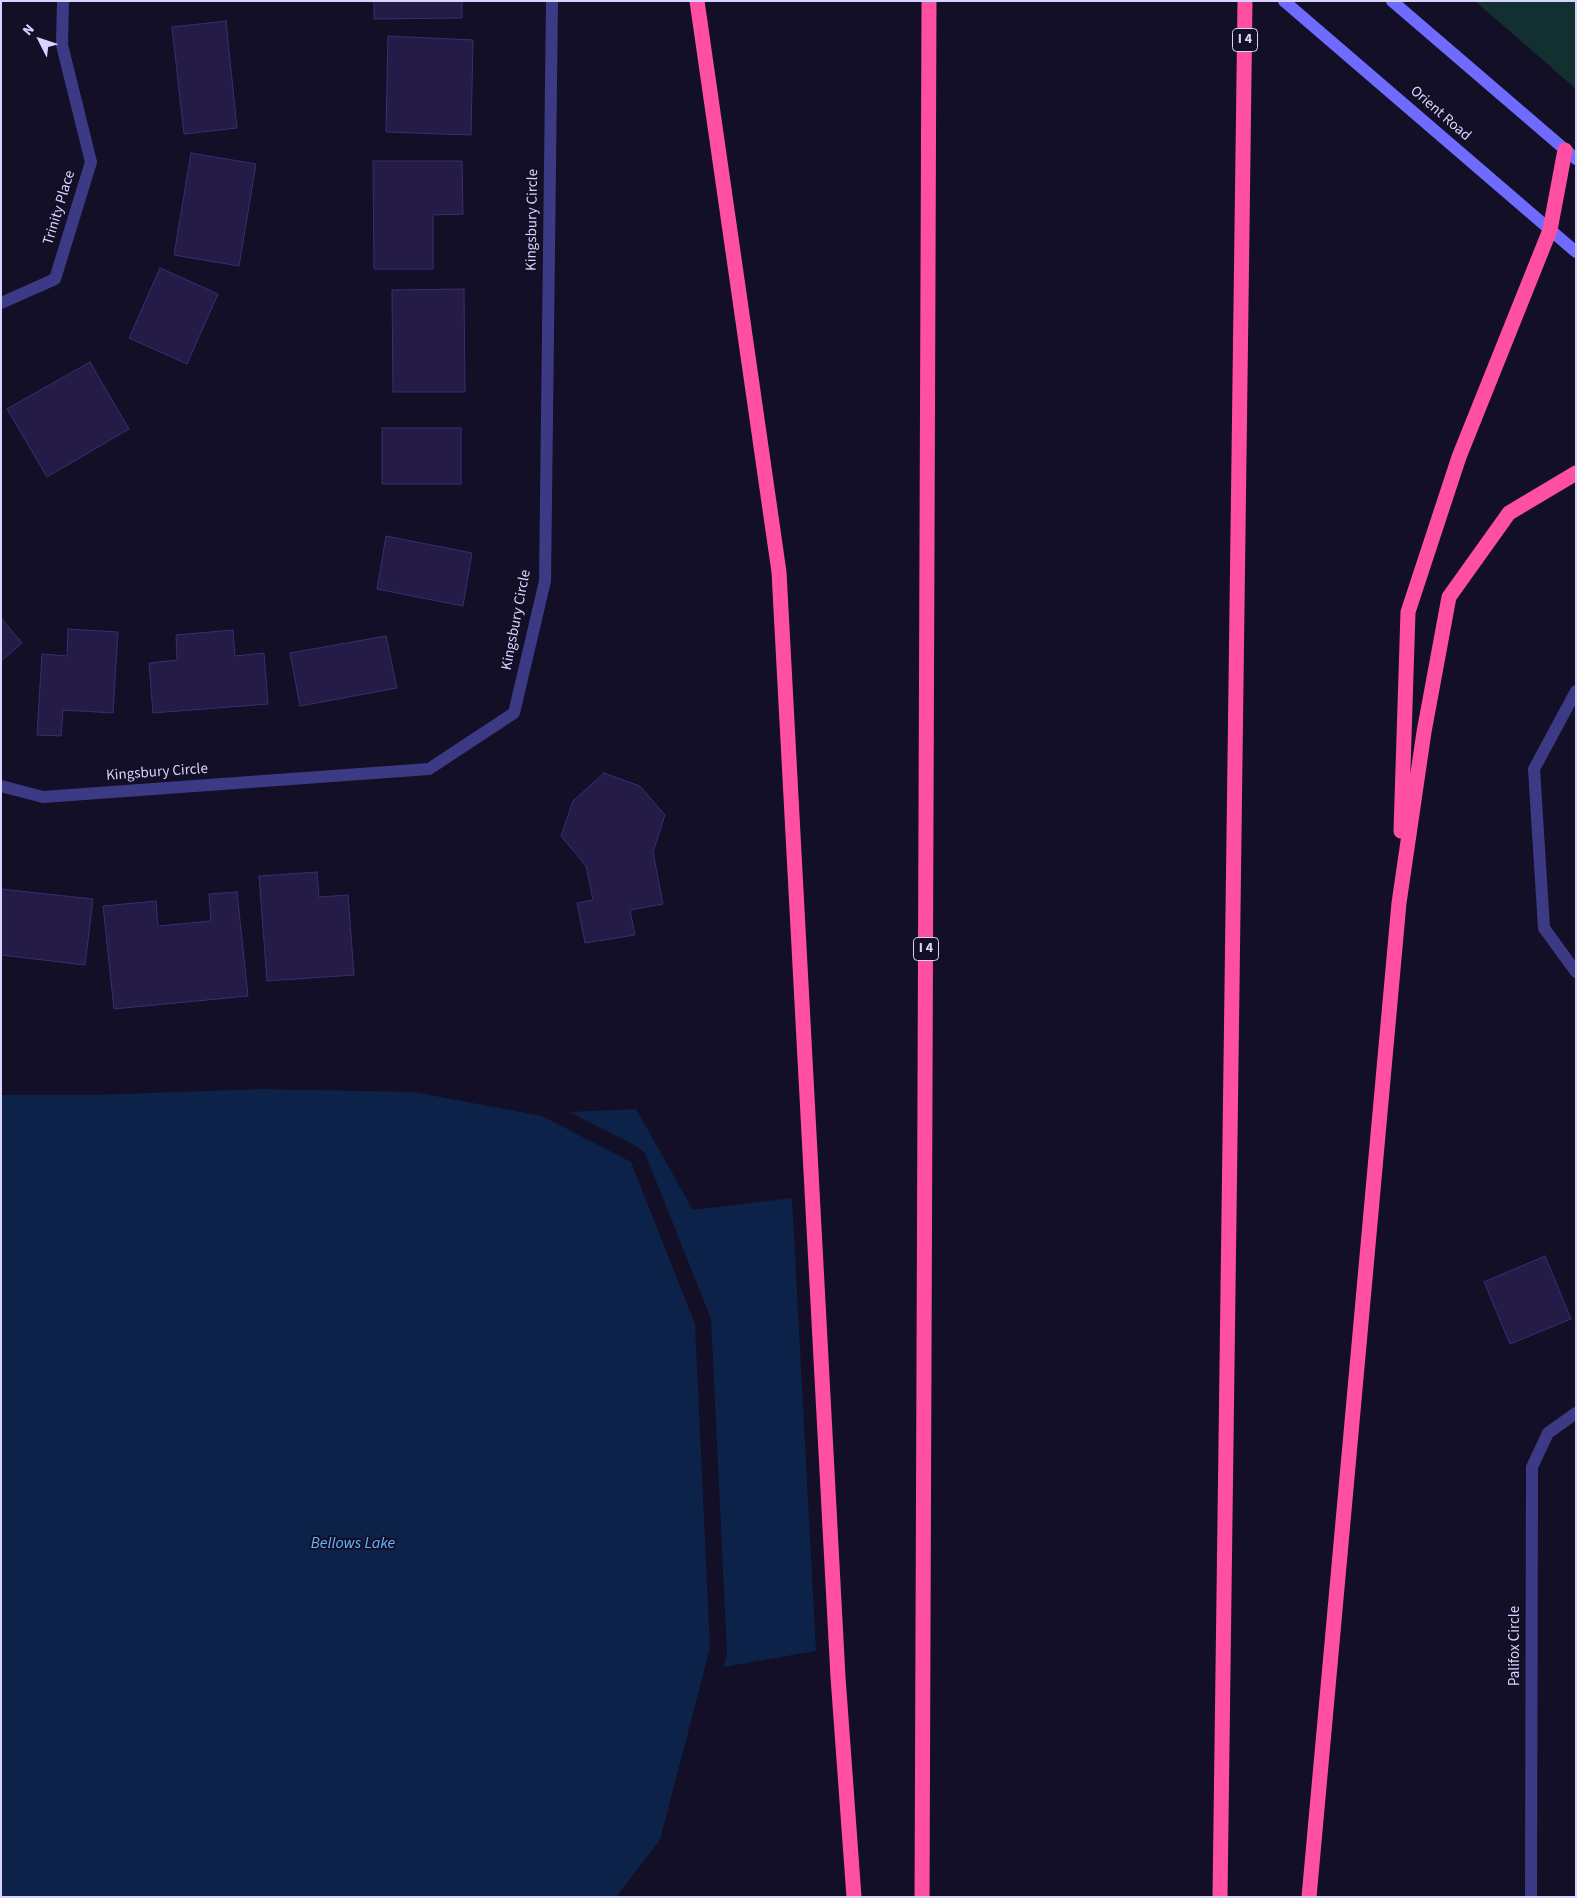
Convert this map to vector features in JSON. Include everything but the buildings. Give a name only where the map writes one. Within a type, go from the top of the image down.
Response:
[{"type":"highway","points":[[697,1],[779,572],[837,1667],[854,1897]]},
{"type":"highway","name":"I 4","points":[[922,1897],[929,1]]},
{"type":"highway","name":"I 4","points":[[1220,1897],[1245,1]]},
{"type":"highway","points":[[1399,902],[1408,612],[1459,457],[1550,230],[1571,154]]},
{"type":"highway","points":[[1309,1897],[1399,902],[1424,732],[1449,597],[1510,513],[1576,473]]},
{"type":"street","name":"Trinity Place","points":[[1,303],[55,279],[91,162],[62,45],[63,1]]},
{"type":"street","name":"Kingsbury Circle","points":[[1,786],[43,797],[429,769],[514,713],[545,581],[552,1]]},
{"type":"street","name":"Orient Road","points":[[1284,1],[1576,252]]},
{"type":"street","points":[[1392,1],[1571,154]]},
{"type":"street","points":[[1576,691],[1534,769],[1544,928],[1576,972]]},
{"type":"street","name":"Palifox Circle","points":[[1532,1897],[1532,1467],[1548,1433],[1576,1413]]},
{"type":"green space","points":[[1475,1],[1576,1],[1576,89]]},
{"type":"water","name":"Bellows Lake","points":[[261,1089],[414,1092],[542,1116],[631,1162],[695,1324],[710,1648],[660,1840],[616,1897],[1,1897],[1,1095],[96,1095]]},
{"type":"water","points":[[636,1109],[693,1210],[792,1198],[816,1651],[724,1667],[727,1654],[711,1319],[645,1153],[638,1147],[569,1112]]}]
